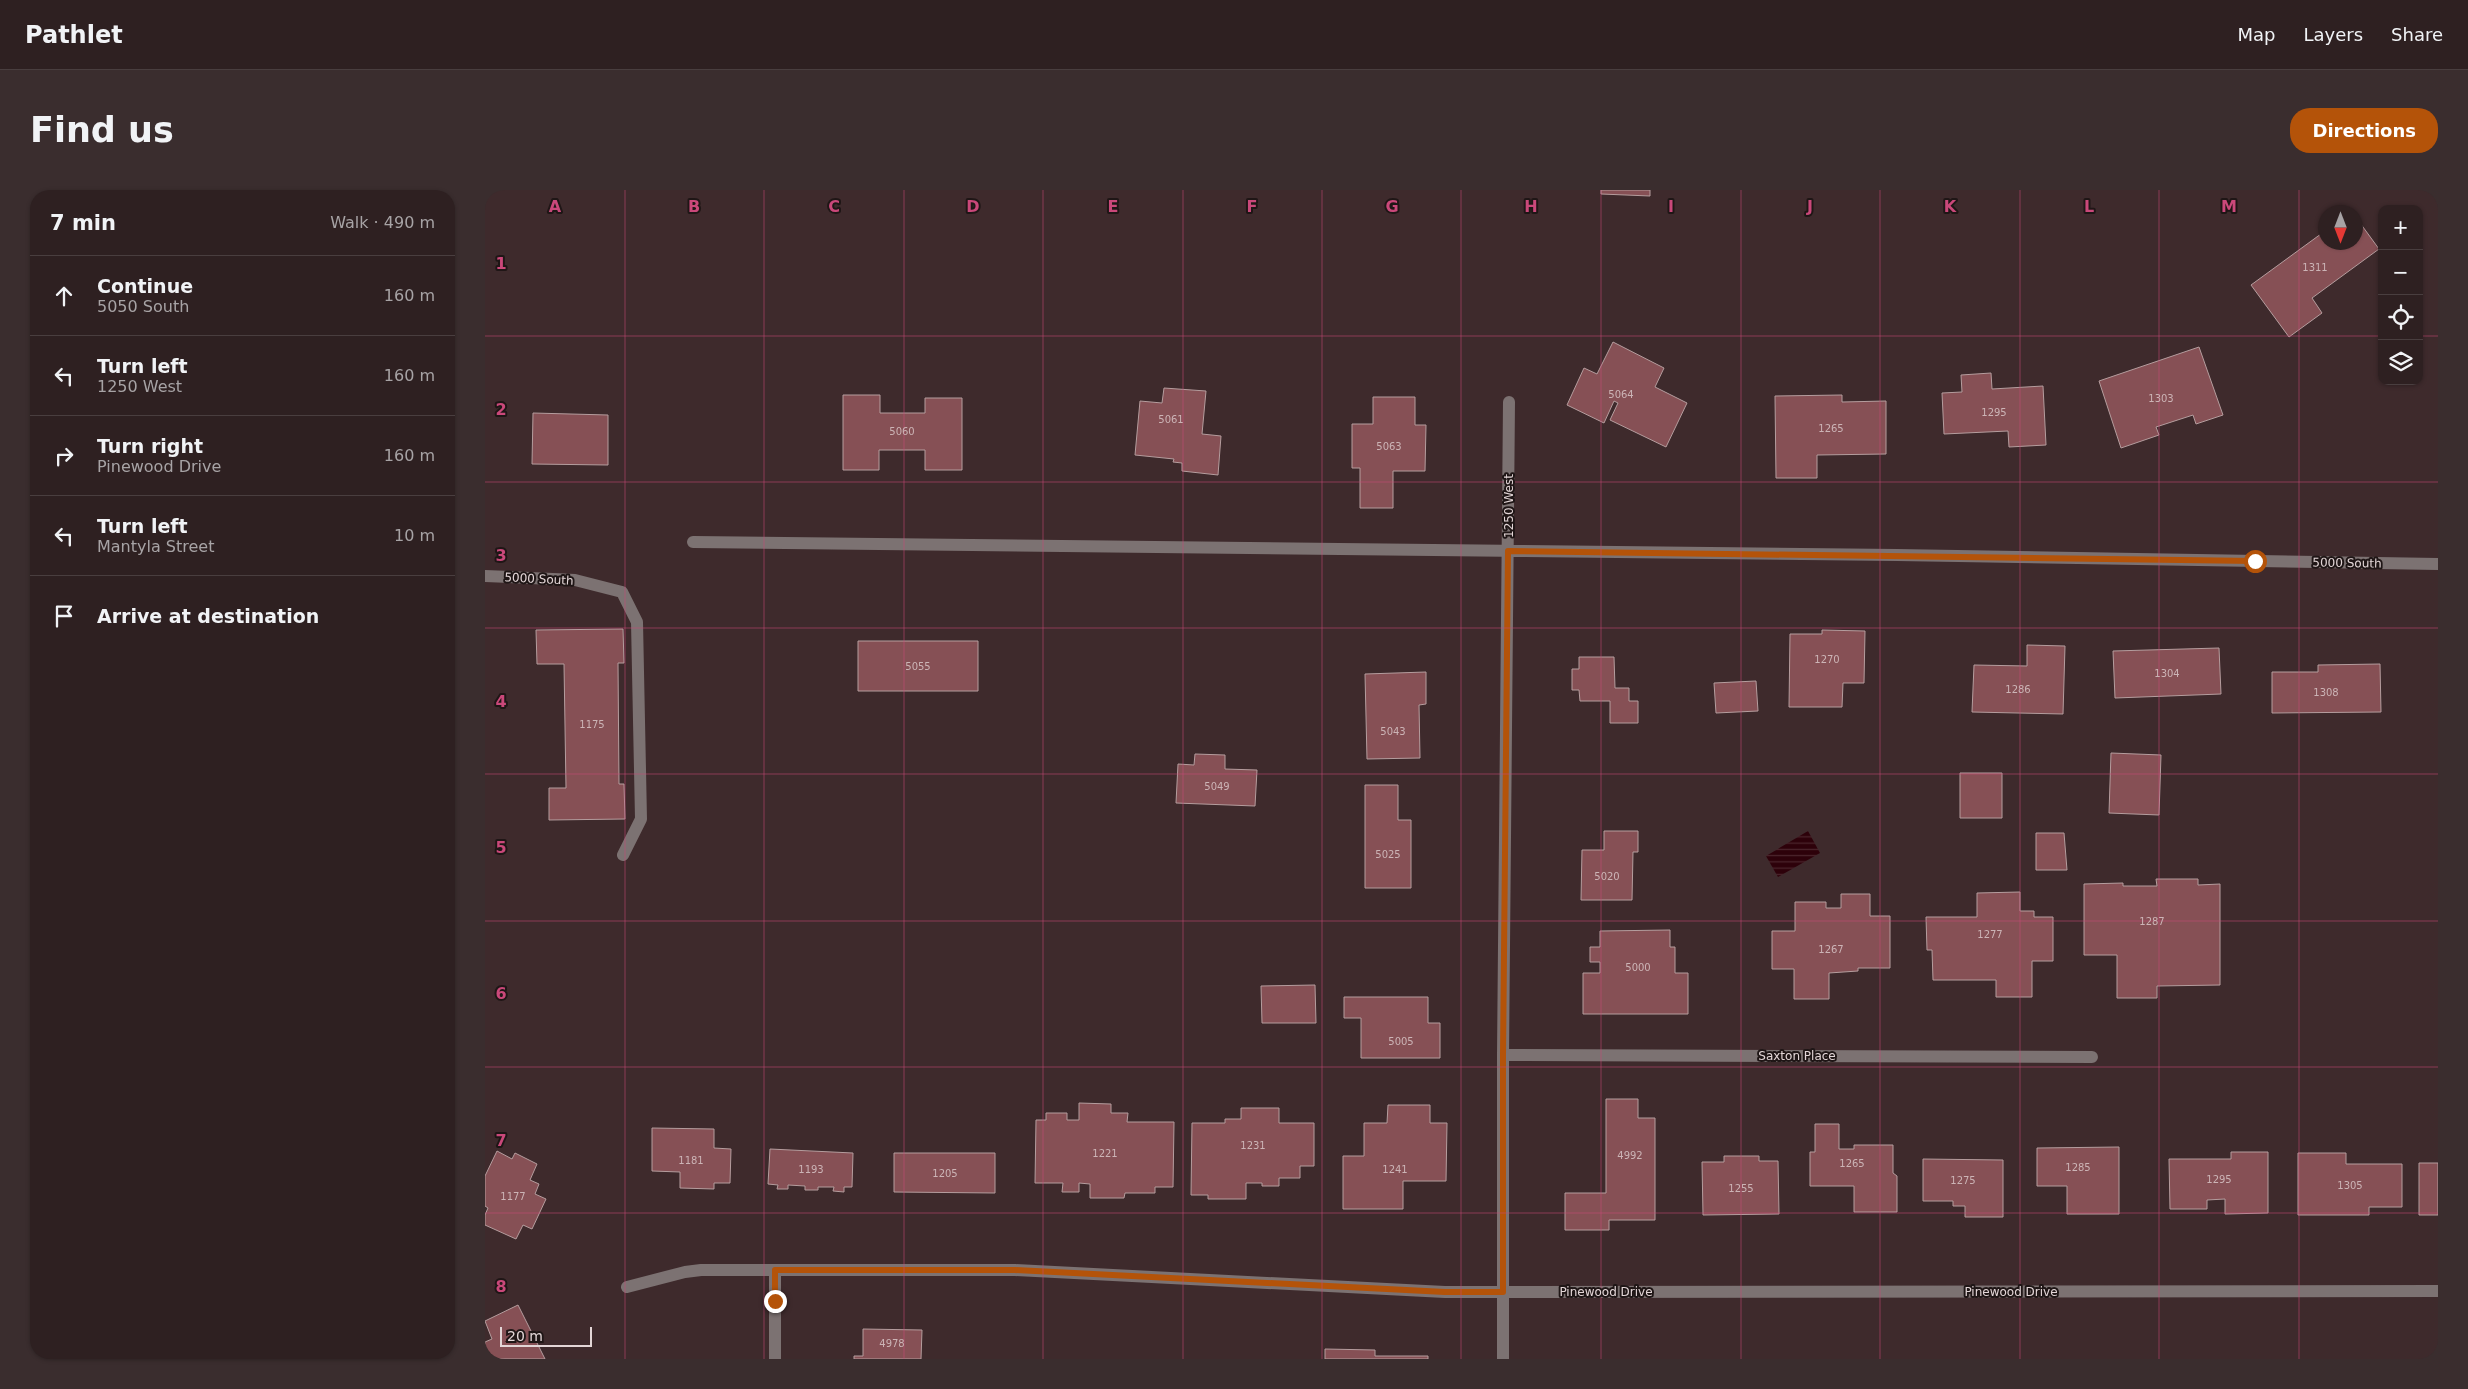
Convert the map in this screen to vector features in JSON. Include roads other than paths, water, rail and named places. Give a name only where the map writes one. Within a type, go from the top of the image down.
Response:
[{"type":"street","name":"1250 West","points":[[1503,1359],[1503,1055],[1509,402]]},
{"type":"street","name":"5000 South","points":[[693,542],[2438,564]]},
{"type":"street","name":"5000 South","points":[[485,576],[575,580],[622,592],[637,622],[641,819],[623,855]]},
{"type":"street","name":"Saxton Place","points":[[1503,1055],[2092,1057]]},
{"type":"street","points":[[775,1270],[775,1359]]},
{"type":"street","name":"Pinewood Drive","points":[[627,1288],[685,1272],[1015,1270],[1445,1292],[2438,1291]]}]
